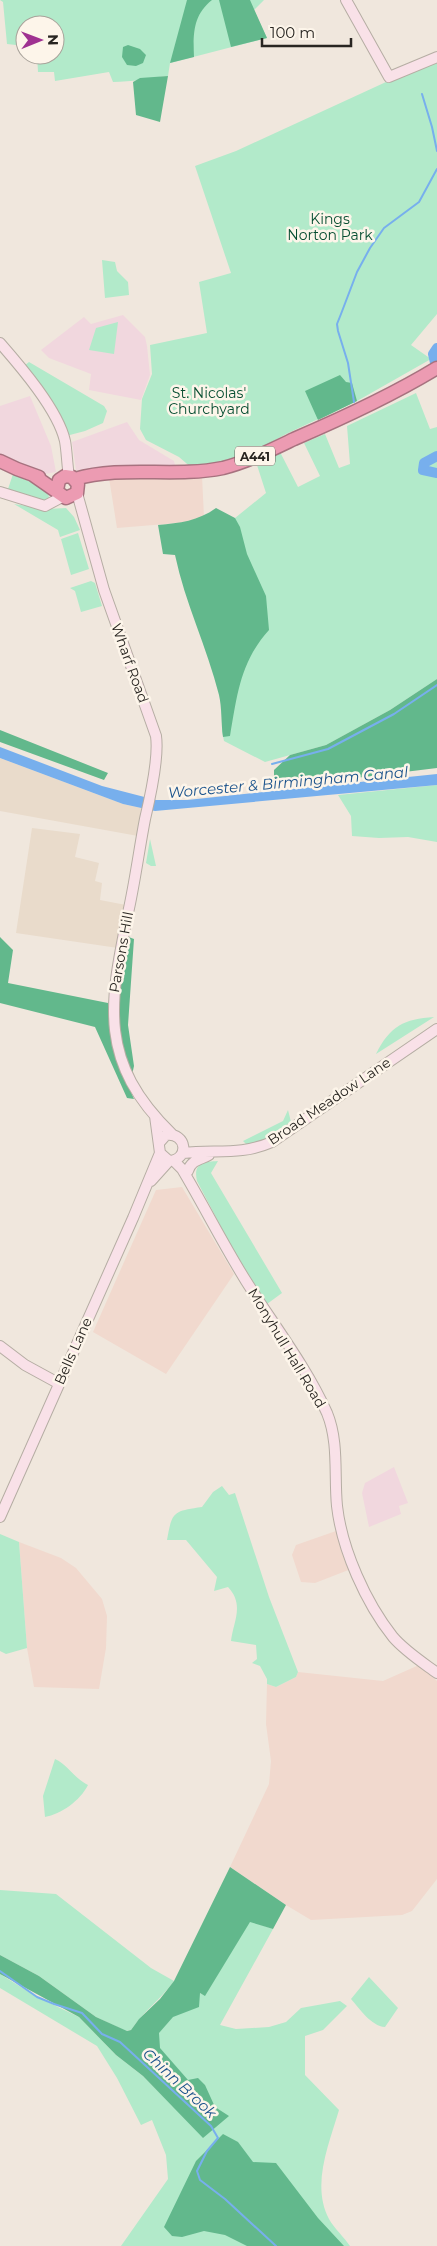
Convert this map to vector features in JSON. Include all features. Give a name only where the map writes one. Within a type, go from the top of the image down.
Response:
[{"type":"highway","name":"A441","points":[[68,488],[90,475],[193,471],[226,467],[249,459],[366,408],[435,369]]},
{"type":"highway","points":[[0,461],[68,488]]},
{"type":"street","points":[[346,0],[389,77],[437,57]]},
{"type":"street","name":"Wharf Road","points":[[0,343],[35,385],[65,440],[68,488],[82,518],[123,644],[156,736],[157,746],[148,811]]},
{"type":"street","points":[[0,492],[45,506],[68,488]]},
{"type":"street","name":"Parsons Hill","points":[[148,811],[114,984],[114,1029],[119,1053],[132,1083],[154,1115],[172,1134],[182,1140]]},
{"type":"street","name":"Broad Meadow Lane","points":[[177,1157],[213,1152],[240,1152],[255,1149],[272,1142],[437,1029]]},
{"type":"street","name":"Parsons Hill","points":[[154,1115],[159,1148]]},
{"type":"street","points":[[172,1134],[166,1136],[159,1148],[177,1157],[184,1147],[182,1140]]},
{"type":"street","name":"Broad Meadow Lane","points":[[182,1140],[213,1152]]},
{"type":"street","name":"Bells Lane","points":[[0,1517],[147,1185],[159,1148]]},
{"type":"street","name":"Broad Meadow Lane","points":[[188,1171],[190,1165],[196,1160],[213,1152]]},
{"type":"street","name":"Bells Lane","points":[[147,1185],[177,1157]]},
{"type":"street","name":"Monyhull Hall Road","points":[[177,1157],[188,1171],[191,1183]]},
{"type":"street","name":"Monyhull Hall Road","points":[[177,1157],[206,1214],[286,1342],[327,1413],[334,1434],[337,1505],[341,1527],[348,1554],[364,1588],[394,1638],[437,1673]]},
{"type":"street","points":[[0,1346],[13,1358],[58,1383]]},
{"type":"shaded area","points":[[123,315],[145,337],[147,346],[150,375],[141,400],[89,390],[91,374],[49,358],[41,350],[84,317],[91,324]]},
{"type":"shaded area","points":[[30,396],[51,446],[56,472],[45,474],[33,471],[0,456],[0,406]]},
{"type":"shaded area","points":[[127,422],[139,440],[174,461],[175,465],[76,470],[72,442]]},
{"type":"shaded area","points":[[202,476],[204,517],[190,522],[117,528],[109,478]]},
{"type":"shaded area","points":[[0,758],[123,804],[141,808],[138,836],[0,811]]},
{"type":"shaded area","points":[[32,828],[80,834],[75,857],[99,863],[95,881],[102,883],[100,900],[126,905],[118,948],[16,933]]},
{"type":"shaded area","points":[[182,1187],[234,1274],[166,1374],[93,1332],[156,1190]]},
{"type":"shaded area","points":[[394,1467],[408,1503],[399,1506],[401,1514],[369,1527],[362,1493],[365,1483]]},
{"type":"shaded area","points":[[336,1531],[351,1569],[315,1583],[301,1582],[292,1555],[296,1545]]},
{"type":"shaded area","points":[[19,1542],[61,1558],[76,1568],[102,1599],[107,1616],[106,1648],[99,1689],[34,1687],[27,1648]]},
{"type":"shaded area","points":[[419,1665],[437,1681],[437,1879],[412,1911],[402,1915],[311,1920],[230,1867],[269,1784],[271,1761],[266,1724],[267,1684],[276,1687],[296,1677],[298,1672],[383,1681]]},
{"type":"green space","points":[[0,0],[264,0],[254,10],[267,38],[170,63],[168,76],[113,82],[109,72],[55,81],[54,72],[38,72],[38,65],[65,65],[65,15],[15,15],[15,45],[7,44],[3,2]]},
{"type":"green space","points":[[187,0],[212,0],[201,12],[198,19],[194,33],[194,57],[170,63]]},
{"type":"green space","points":[[219,0],[250,0],[267,38],[231,47]]},
{"type":"green space","points":[[128,45],[140,49],[146,55],[143,63],[136,66],[127,65],[122,57],[123,47]]},
{"type":"green space","name":"Kings Norton Park","points":[[437,62],[437,314],[411,345],[431,359],[357,401],[286,434],[248,455],[226,463],[193,469],[179,457],[146,440],[140,429],[142,399],[152,374],[150,345],[207,333],[199,282],[231,273],[195,166],[236,151],[386,82]]},
{"type":"green space","points":[[168,76],[160,122],[136,115],[133,82],[140,78]]},
{"type":"green space","points":[[102,260],[115,262],[117,271],[128,282],[129,295],[105,298]]},
{"type":"green space","points":[[118,322],[114,354],[89,350],[96,328]]},
{"type":"green space","points":[[29,362],[104,406],[107,411],[103,423],[85,431],[66,436],[24,366]]},
{"type":"green space","points":[[340,375],[346,382],[352,383],[357,401],[318,420],[305,391]]},
{"type":"green space","points":[[416,393],[430,429],[437,427],[437,679],[390,710],[326,745],[265,762],[224,741],[222,731],[223,644],[235,518],[266,493],[256,462],[280,452],[298,487],[320,476],[304,443],[325,434],[339,468],[350,464],[347,426]]},
{"type":"green space","points":[[13,474],[48,490],[49,499],[36,501],[7,492]]},
{"type":"green space","points":[[14,504],[47,509],[66,508],[74,517],[80,530],[60,537],[58,530]]},
{"type":"green space","points":[[216,508],[235,518],[240,527],[247,554],[266,596],[269,630],[259,642],[246,667],[241,680],[230,736],[223,737],[220,700],[214,677],[184,590],[175,555],[163,554],[158,525],[196,519]]},
{"type":"green space","points":[[78,533],[89,569],[71,575],[61,539]]},
{"type":"green space","points":[[91,581],[95,583],[102,606],[81,612],[75,591],[70,588]]},
{"type":"green space","points":[[437,679],[437,768],[274,788],[274,770],[290,755],[326,745],[390,710]]},
{"type":"green space","points":[[0,730],[108,773],[104,780],[0,742]]},
{"type":"green space","points":[[437,785],[437,842],[408,837],[379,838],[352,836],[351,816],[338,795]]},
{"type":"green space","points":[[150,839],[156,866],[146,863]]},
{"type":"green space","points":[[126,936],[134,939],[128,1025],[134,1066],[132,1075],[121,1054],[115,1005]]},
{"type":"green space","points":[[0,937],[13,950],[8,983],[108,1003],[110,1031],[115,1055],[134,1099],[127,1098],[95,1027],[0,1003]]},
{"type":"green space","points":[[434,1017],[376,1054],[381,1044],[399,1026],[406,1022]]},
{"type":"green space","points":[[288,1110],[291,1122],[282,1132],[253,1144],[247,1145],[243,1141],[283,1121]]},
{"type":"green space","points":[[218,1161],[211,1173],[282,1293],[267,1304],[231,1246],[197,1181],[196,1170],[200,1165]]},
{"type":"green space","points":[[222,1486],[229,1495],[235,1493],[269,1597],[298,1672],[296,1677],[276,1687],[267,1684],[267,1679],[260,1666],[252,1663],[257,1659],[256,1645],[231,1641],[237,1607],[236,1600],[228,1587],[214,1591],[217,1577],[186,1540],[167,1540],[170,1524],[176,1514],[185,1510],[202,1507],[213,1492]]},
{"type":"green space","points":[[0,1534],[19,1542],[27,1648],[6,1654],[0,1651]]},
{"type":"green space","points":[[55,1759],[88,1785],[85,1791],[70,1806],[45,1817],[43,1796]]},
{"type":"green space","points":[[230,1867],[286,1905],[273,1929],[250,1922],[205,1996],[200,1993],[199,2007],[173,2017],[159,2033],[160,2048],[188,2080],[198,2078],[205,2085],[215,2107],[229,2116],[203,2138],[143,2076],[116,2055],[79,2017],[0,1974],[0,1955],[39,1976],[96,2017],[127,2031],[131,2030],[174,1981]]},
{"type":"green space","points":[[0,1890],[56,1894],[151,1968],[174,1981],[131,2030],[126,2031],[96,2017],[39,1976],[0,1955]]},
{"type":"green space","points":[[250,1921],[273,1929],[220,2025],[236,2029],[269,2027],[286,2022],[301,2008],[340,2001],[347,2006],[323,2030],[305,2036],[305,2075],[339,2110],[324,2164],[322,2192],[324,2206],[329,2219],[350,2246],[121,2246],[168,2179],[166,2155],[152,2120],[141,2125],[117,2078],[97,2046],[0,1988],[0,1974],[37,1997],[79,2017],[116,2055],[143,2076],[204,2138],[138,2038],[186,1988],[205,1995]]},
{"type":"green space","points":[[369,1977],[398,2008],[385,2027],[375,2024],[370,2020],[351,1999]]},
{"type":"green space","points":[[223,2134],[238,2142],[253,2162],[276,2163],[318,2218],[344,2246],[247,2246],[225,2235],[204,2231],[182,2237],[172,2236],[164,2227],[196,2161]]},
{"type":"water","points":[[0,747],[102,786],[156,800],[187,800],[437,774],[437,785],[155,811],[123,804],[0,758]]},
{"type":"waterway","points":[[422,94],[437,151]]},
{"type":"waterway","points":[[354,402],[348,363],[337,324],[357,272],[370,248],[384,228],[419,202],[437,169]]},
{"type":"waterway","points":[[437,348],[433,354],[437,371]]},
{"type":"waterway","points":[[437,456],[424,463],[423,470],[437,473]]},
{"type":"waterway","points":[[272,764],[328,749],[394,714],[437,685]]},
{"type":"waterway","name":"Chinn Brook","points":[[0,1971],[37,1997],[82,2013],[102,2034],[120,2042],[211,2126],[218,2138],[207,2151],[197,2171],[200,2180],[225,2199],[276,2246]]},
{"type":"park label","name":"St. Nicolas' Churchyard","points":[[209,402]]},
{"type":"water label","name":"Worcester & Birmingham Canal","points":[[288,782]]}]
